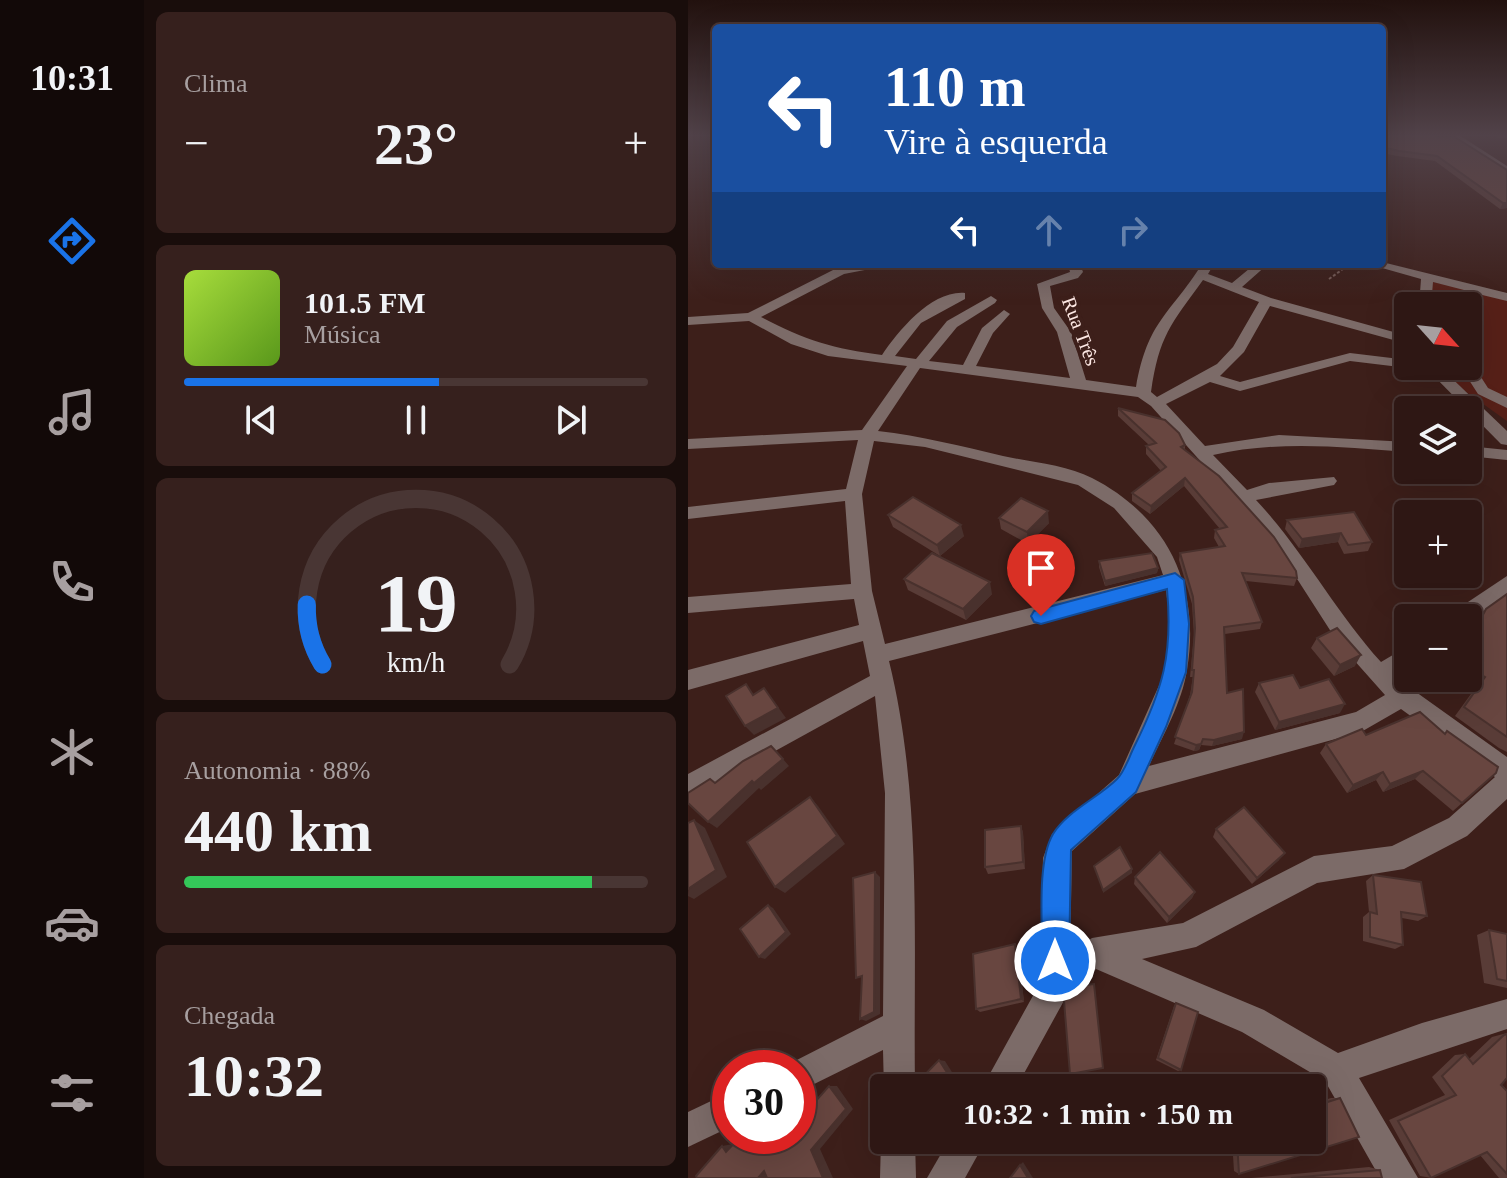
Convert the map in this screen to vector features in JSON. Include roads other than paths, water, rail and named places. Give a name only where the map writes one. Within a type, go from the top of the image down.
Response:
[{"type":"street","points":[[1386,267],[1507,297]]},
{"type":"street","points":[[688,321],[751,317],[841,271],[856,268]]},
{"type":"street","points":[[1235,287],[1257,268]]},
{"type":"street","name":"Rua Três","points":[[1075,269],[1044,277],[1043,284],[1048,308],[1064,332],[1079,382]]},
{"type":"street","points":[[1394,336],[1267,301],[1205,270],[1164,321],[1156,336],[1150,398],[1281,538],[1344,635],[1379,676],[1402,697],[1507,771]]},
{"type":"street","points":[[1426,292],[1427,278]]},
{"type":"street","points":[[886,360],[907,326],[918,316],[961,296]]},
{"type":"street","points":[[1482,298],[1507,305]]},
{"type":"street","points":[[899,1074],[898,793],[883,680],[862,591],[853,494],[867,435],[918,364],[952,324],[991,300]]},
{"type":"street","points":[[751,317],[773,331],[817,348],[967,371],[1079,382],[1150,398],[1209,377],[1238,350],[1253,315],[1267,301]]},
{"type":"street","points":[[967,371],[987,331],[1004,314]]},
{"type":"street","points":[[1209,377],[1240,387],[1350,357],[1394,362]]},
{"type":"street","points":[[1443,380],[1507,440]]},
{"type":"street","points":[[1476,380],[1483,391],[1507,403]]},
{"type":"street","points":[[688,444],[867,435],[925,442],[1042,469],[1096,487],[1141,524],[1165,554],[1175,580],[1180,624],[1176,672],[1128,784]]},
{"type":"street","points":[[1201,452],[1240,442],[1270,439],[1394,446]]},
{"type":"street","points":[[1482,452],[1507,455]]},
{"type":"street","points":[[1243,498],[1269,489],[1328,481]]},
{"type":"street","points":[[688,513],[853,494]]},
{"type":"street","points":[[877,655],[1175,580]]},
{"type":"street","points":[[1479,604],[1507,584]]},
{"type":"street","points":[[688,605],[862,591]]},
{"type":"street","points":[[688,680],[872,630]]},
{"type":"street","points":[[1379,676],[1394,665]]},
{"type":"street","points":[[688,787],[883,680]]},
{"type":"street","points":[[1055,986],[1056,858],[1061,843],[1070,832],[1128,784],[1361,721],[1402,697]]},
{"type":"street","points":[[1006,1074],[1055,986],[1092,953],[1186,937],[1314,870],[1394,859],[1458,827],[1507,782]]},
{"type":"street","points":[[1092,953],[1253,1021],[1336,1070],[1400,1178]]},
{"type":"street","points":[[1336,1070],[1422,1039],[1507,1014]]},
{"type":"street","points":[[816,1067],[899,1025]]},
{"type":"street","points":[[688,1130],[712,1118]]},
{"type":"street","points":[[898,1154],[898,1178]]},
{"type":"street","points":[[945,1178],[960,1154]]}]
